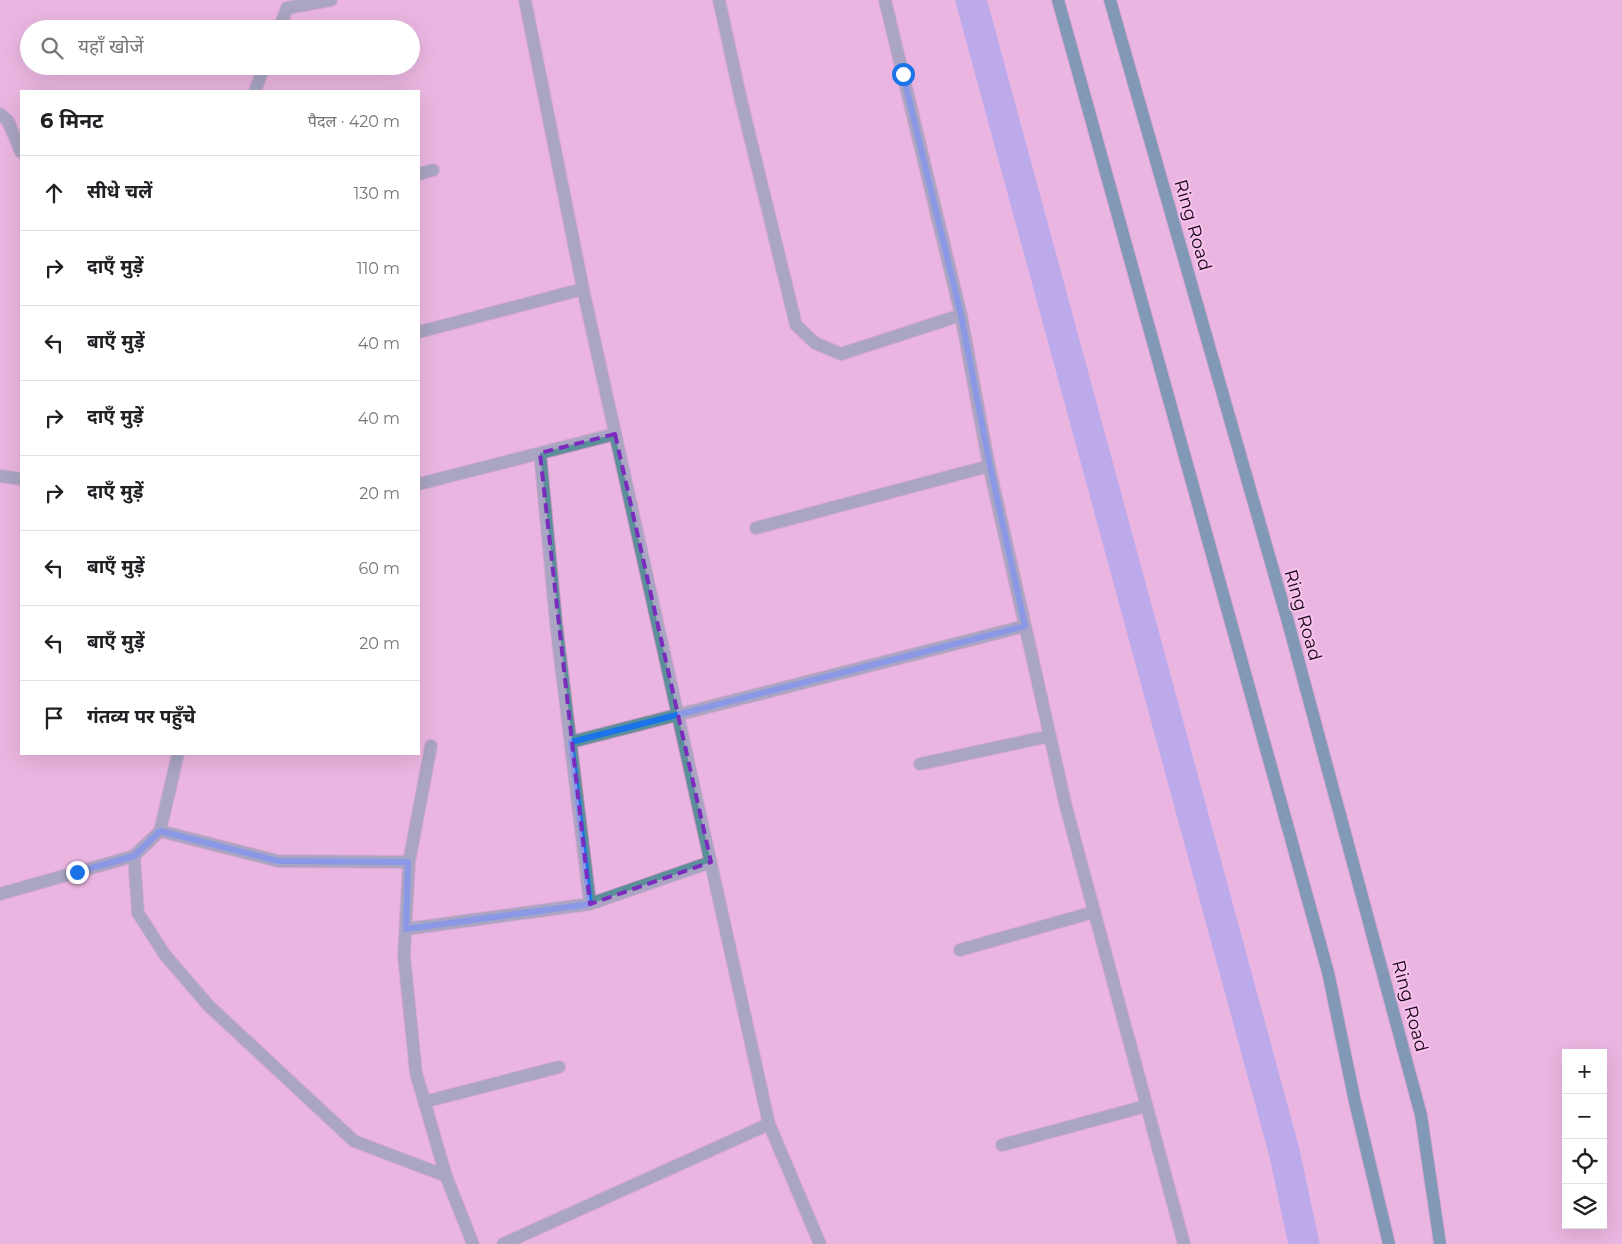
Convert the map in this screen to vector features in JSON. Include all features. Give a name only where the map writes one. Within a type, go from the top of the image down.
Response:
[{"type":"main road","points":[[1058,0],[1328,972],[1355,1102],[1389,1244]]},
{"type":"main road","name":"Ring Road","points":[[1110,0],[1288,622],[1421,1115],[1440,1244]]},
{"type":"street","points":[[282,20],[287,8],[331,0]]},
{"type":"street","points":[[525,0],[583,289],[769,1124],[820,1244]]},
{"type":"street","points":[[719,0],[741,100],[796,325],[815,343],[841,354],[961,315]]},
{"type":"street","points":[[885,0],[961,315],[990,466],[1066,807],[1184,1244]]},
{"type":"street","points":[[254,90],[260,75]]},
{"type":"street","points":[[0,114],[8,121],[20,150]]},
{"type":"street","points":[[420,174],[433,170]]},
{"type":"street","points":[[420,332],[583,289]]},
{"type":"street","points":[[420,484],[615,434]]},
{"type":"street","points":[[540,453],[556,623],[590,904]]},
{"type":"street","points":[[756,528],[990,466]]},
{"type":"street","points":[[0,476],[20,479]]},
{"type":"street","points":[[571,742],[1025,626]]},
{"type":"street","points":[[920,764],[1050,736]]},
{"type":"street","points":[[431,746],[408,862],[404,956],[416,1073],[446,1176],[473,1244]]},
{"type":"street","points":[[0,894],[134,856],[160,831],[178,755]]},
{"type":"street","points":[[160,831],[278,861],[408,862]]},
{"type":"street","points":[[134,856],[138,914],[165,955],[209,1006],[354,1141],[446,1176]]},
{"type":"street","points":[[406,929],[590,904],[711,862]]},
{"type":"street","points":[[960,950],[1094,912]]},
{"type":"street","points":[[424,1102],[559,1067]]},
{"type":"street","points":[[1002,1145],[1146,1106]]},
{"type":"street","points":[[503,1244],[769,1124]]},
{"type":"highlighted area","points":[[615,434],[711,862],[590,904],[540,453]]},
{"type":"waterway","points":[[971,0],[1284,1151],[1304,1244]]},
{"type":"route","points":[[77,872],[134,856],[160,831],[278,861],[408,862],[406,929],[590,904],[571,742],[1025,626],[990,466],[961,315],[903,74]]}]
